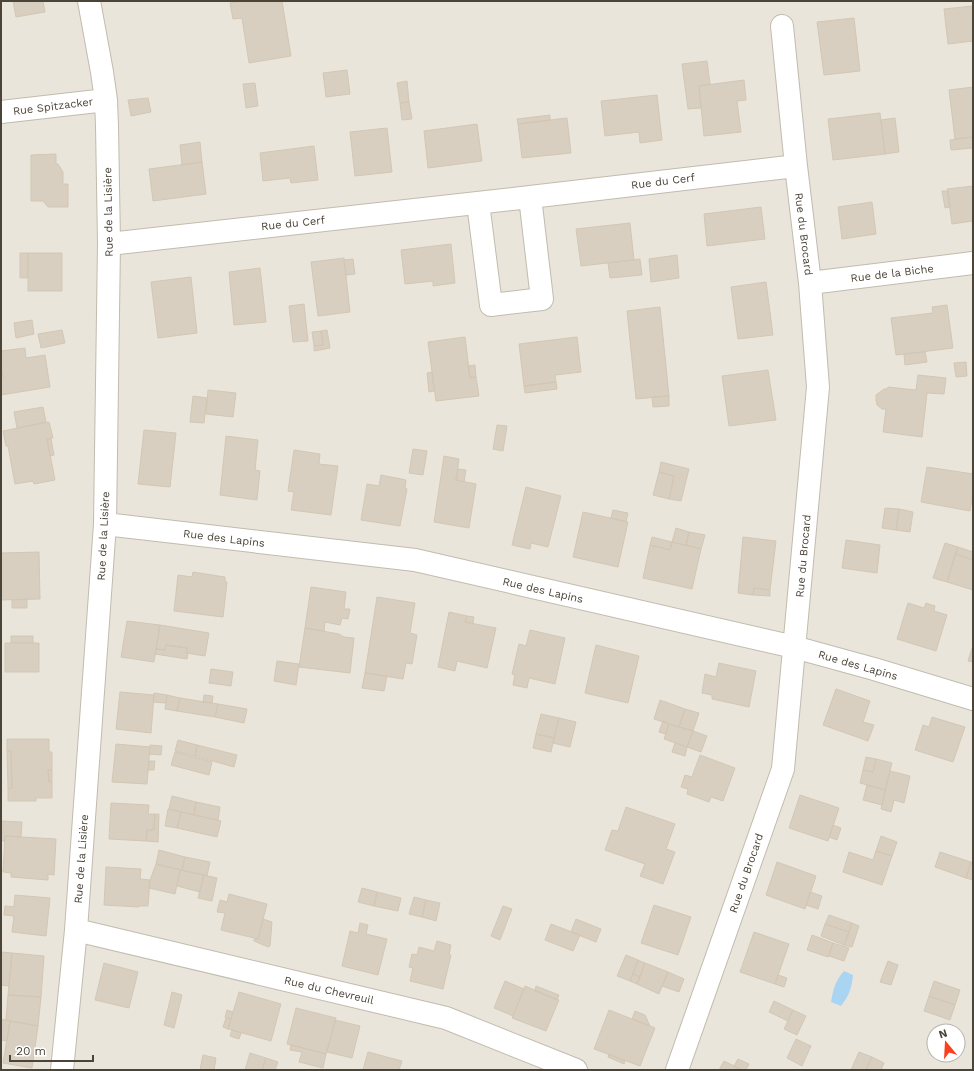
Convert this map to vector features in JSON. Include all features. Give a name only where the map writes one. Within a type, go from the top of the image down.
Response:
[{"type":"street","name":"Rue de la Lisière","points":[[62,1070],[76,930],[105,524],[108,244],[107,126],[106,100],[89,1]]},
{"type":"street","name":"Rue du Brocard","points":[[677,1070],[783,769],[818,387],[810,283],[796,166],[782,26]]},
{"type":"street","name":"Rue Spitzacker","points":[[1,112],[106,100]]},
{"type":"street","name":"Rue du Cerf","points":[[108,244],[796,166]]},
{"type":"street","points":[[478,203],[491,305],[542,299],[530,197]]},
{"type":"street","name":"Rue de la Biche","points":[[810,283],[973,263]]},
{"type":"street","name":"Rue des Lapins","points":[[105,524],[415,560],[794,647],[973,699]]},
{"type":"street","name":"Rue du Chevreuil","points":[[76,930],[446,1018],[576,1070]]},
{"type":"shaded area","points":[[1,1],[973,1],[973,1070],[1,1070]]},
{"type":"water","points":[[844,971],[853,975],[850,991],[841,1006],[831,1002],[838,978]]},
{"type":"building","points":[[13,1],[43,1],[45,12],[16,17]]},
{"type":"building","points":[[242,1],[282,1],[291,56],[249,63],[242,18],[233,19],[230,3]]},
{"type":"building","points":[[973,6],[973,41],[948,44],[944,9]]},
{"type":"building","points":[[854,18],[860,71],[824,75],[817,22]]},
{"type":"building","points":[[707,61],[710,84],[699,86],[701,108],[688,109],[682,64]]},
{"type":"building","points":[[347,70],[350,94],[326,97],[323,73]]},
{"type":"building","points":[[744,80],[746,100],[737,101],[741,132],[704,136],[699,86]]},
{"type":"building","points":[[407,81],[409,102],[400,103],[397,83]]},
{"type":"building","points":[[255,83],[258,106],[246,108],[243,84]]},
{"type":"building","points":[[973,87],[973,137],[955,139],[949,90]]},
{"type":"building","points":[[657,95],[662,140],[640,143],[639,132],[605,136],[601,101]]},
{"type":"building","points":[[148,98],[151,112],[131,116],[128,100]]},
{"type":"building","points":[[409,102],[412,119],[402,120],[400,103]]},
{"type":"building","points":[[880,113],[885,154],[833,160],[828,119]]},
{"type":"building","points":[[550,115],[550,120],[518,124],[517,119]]},
{"type":"building","points":[[567,118],[571,153],[522,158],[518,124]]},
{"type":"building","points":[[895,118],[899,152],[885,154],[881,120]]},
{"type":"building","points":[[477,124],[482,161],[428,168],[424,131]]},
{"type":"building","points":[[387,128],[392,172],[355,176],[350,132]]},
{"type":"building","points":[[973,137],[973,148],[951,150],[950,140]]},
{"type":"building","points":[[200,142],[202,162],[182,165],[180,145]]},
{"type":"building","points":[[314,146],[318,180],[291,183],[290,178],[263,181],[260,153]]},
{"type":"building","points":[[56,154],[56,164],[58,164],[63,172],[63,184],[68,184],[68,207],[48,207],[43,201],[31,201],[31,155]]},
{"type":"building","points":[[202,162],[206,194],[153,201],[149,169]]},
{"type":"building","points":[[973,186],[973,221],[952,224],[947,189]]},
{"type":"building","points":[[942,191],[948,191],[950,207],[945,208]]},
{"type":"building","points":[[872,202],[876,234],[842,239],[838,207]]},
{"type":"building","points":[[761,207],[765,239],[707,246],[704,214]]},
{"type":"building","points":[[630,223],[634,260],[581,266],[576,229]]},
{"type":"building","points":[[451,244],[455,283],[433,286],[433,281],[405,284],[401,250]]},
{"type":"building","points":[[20,253],[28,253],[28,278],[20,278]]},
{"type":"building","points":[[28,253],[62,253],[62,291],[28,291]]},
{"type":"building","points":[[677,255],[679,278],[651,282],[649,259]]},
{"type":"building","points":[[344,258],[350,312],[318,316],[311,262]]},
{"type":"building","points":[[353,259],[355,274],[346,275],[344,260]]},
{"type":"building","points":[[640,259],[642,275],[610,278],[608,263]]},
{"type":"building","points":[[260,268],[266,322],[234,325],[229,272]]},
{"type":"building","points":[[191,277],[197,333],[158,338],[151,282]]},
{"type":"building","points":[[766,282],[773,335],[738,339],[731,287]]},
{"type":"building","points":[[304,304],[308,341],[293,342],[289,306]]},
{"type":"building","points":[[947,305],[953,348],[896,355],[891,318],[933,313],[932,307]]},
{"type":"building","points":[[660,307],[669,396],[636,399],[627,311]]},
{"type":"building","points":[[32,320],[34,334],[16,338],[14,323]]},
{"type":"building","points":[[62,330],[65,343],[41,348],[38,334]]},
{"type":"building","points":[[327,330],[330,348],[314,351],[314,346],[323,345],[321,331]]},
{"type":"building","points":[[321,331],[323,345],[314,346],[312,332]]},
{"type":"building","points":[[465,337],[470,378],[476,377],[479,396],[436,401],[428,342]]},
{"type":"building","points":[[577,337],[581,372],[555,375],[556,382],[524,386],[519,344]]},
{"type":"building","points":[[25,348],[26,358],[45,355],[50,387],[1,395],[1,379],[3,378],[1,369],[1,351]]},
{"type":"building","points":[[925,352],[927,362],[905,365],[904,354]]},
{"type":"building","points":[[966,362],[967,376],[956,377],[954,363]]},
{"type":"building","points":[[475,365],[476,377],[470,378],[468,366]]},
{"type":"building","points":[[768,370],[776,420],[729,426],[722,376]]},
{"type":"building","points":[[432,372],[434,391],[429,392],[427,373]]},
{"type":"building","points":[[918,375],[946,378],[944,394],[927,393],[922,437],[883,432],[886,409],[882,409],[877,405],[876,395],[888,387],[916,390]]},
{"type":"building","points":[[556,382],[557,389],[525,393],[524,386]]},
{"type":"building","points":[[208,390],[236,393],[233,417],[206,414]]},
{"type":"building","points":[[193,396],[207,398],[204,423],[190,422]]},
{"type":"building","points":[[669,396],[669,406],[653,407],[652,397]]},
{"type":"building","points":[[43,407],[46,422],[17,428],[14,412]]},
{"type":"building","points":[[49,422],[53,438],[47,439],[55,480],[34,484],[33,481],[15,484],[8,446],[6,446],[3,431]]},
{"type":"building","points":[[497,425],[507,426],[503,451],[493,449]]},
{"type":"building","points":[[144,430],[176,433],[170,487],[138,484]]},
{"type":"building","points":[[226,436],[258,440],[255,470],[260,471],[257,500],[220,495]]},
{"type":"building","points":[[47,439],[51,439],[54,455],[50,456]]},
{"type":"building","points":[[413,449],[427,451],[423,475],[409,473]]},
{"type":"building","points":[[294,450],[320,454],[319,464],[338,466],[331,515],[291,510],[294,492],[288,491]]},
{"type":"building","points":[[444,456],[459,459],[456,480],[476,484],[469,528],[434,522]]},
{"type":"building","points":[[661,462],[689,469],[681,501],[669,499],[674,476],[659,472]]},
{"type":"building","points":[[927,467],[973,474],[973,491],[970,511],[921,502]]},
{"type":"building","points":[[458,469],[466,470],[464,482],[456,480]]},
{"type":"building","points":[[659,472],[674,476],[669,499],[653,495]]},
{"type":"building","points":[[381,475],[406,480],[405,488],[407,489],[400,526],[361,520],[367,484],[379,486]]},
{"type":"building","points":[[526,487],[561,496],[548,547],[531,543],[530,549],[512,545]]},
{"type":"building","points":[[885,508],[899,509],[896,530],[882,528]]},
{"type":"building","points":[[899,509],[913,512],[910,532],[896,530]]},
{"type":"building","points":[[613,510],[628,513],[626,522],[611,518]]},
{"type":"building","points":[[583,512],[628,522],[618,567],[573,557]]},
{"type":"building","points":[[676,528],[689,532],[686,545],[672,542]]},
{"type":"building","points":[[689,532],[705,535],[701,549],[686,545]]},
{"type":"building","points":[[652,537],[672,542],[670,550],[650,545]]},
{"type":"building","points":[[743,537],[776,541],[770,590],[754,588],[753,595],[738,593]]},
{"type":"building","points":[[846,540],[880,545],[877,573],[842,568]]},
{"type":"building","points":[[672,542],[701,549],[692,589],[643,578],[650,545],[670,550]]},
{"type":"building","points":[[945,543],[958,547],[947,582],[933,578]]},
{"type":"building","points":[[958,547],[973,552],[973,560],[955,554]]},
{"type":"building","points":[[39,552],[40,599],[1,600],[1,553]]},
{"type":"building","points":[[955,554],[973,560],[973,590],[947,582]]},
{"type":"building","points":[[193,572],[225,577],[225,582],[227,582],[223,617],[174,611],[178,575],[192,577]]},
{"type":"building","points":[[311,587],[346,592],[344,609],[350,609],[348,619],[342,618],[340,625],[325,622],[324,631],[305,628]]},
{"type":"building","points":[[754,588],[770,590],[770,596],[753,595]]},
{"type":"building","points":[[377,597],[415,603],[410,633],[417,635],[412,664],[406,663],[403,679],[365,673]]},
{"type":"building","points":[[27,599],[27,608],[12,608],[12,600]]},
{"type":"building","points":[[908,603],[924,608],[926,603],[935,606],[934,611],[947,615],[936,651],[897,639]]},
{"type":"building","points":[[449,612],[467,616],[465,622],[496,628],[487,668],[457,661],[455,671],[438,667]]},
{"type":"building","points":[[467,616],[474,617],[473,623],[465,622]]},
{"type":"building","points":[[127,621],[160,625],[154,662],[121,657]]},
{"type":"building","points":[[160,625],[209,633],[205,656],[186,653],[187,648],[166,645],[165,650],[156,649]]},
{"type":"building","points":[[305,628],[354,638],[350,673],[299,667]]},
{"type":"building","points":[[530,630],[565,638],[555,684],[529,678],[527,688],[513,685],[515,675],[512,674],[519,644],[526,646]]},
{"type":"building","points":[[11,636],[33,636],[33,643],[11,643]]},
{"type":"building","points":[[5,643],[39,643],[39,672],[5,672]]},
{"type":"building","points":[[166,645],[187,648],[187,659],[155,654],[156,649],[165,650]]},
{"type":"building","points":[[596,645],[639,656],[628,703],[585,693]]},
{"type":"building","points":[[973,645],[973,662],[968,661]]},
{"type":"building","points":[[277,661],[299,664],[296,685],[274,681]]},
{"type":"building","points":[[719,663],[756,671],[749,707],[712,699],[712,695],[702,693],[705,674],[716,677]]},
{"type":"building","points":[[211,669],[233,672],[231,686],[209,683]]},
{"type":"building","points":[[365,673],[387,676],[384,691],[362,688]]},
{"type":"building","points":[[836,689],[870,701],[863,722],[874,725],[868,741],[823,725]]},
{"type":"building","points":[[120,692],[154,695],[151,733],[116,729]]},
{"type":"building","points":[[154,693],[167,695],[166,703],[153,702]]},
{"type":"building","points":[[167,695],[180,698],[177,711],[165,709]]},
{"type":"building","points":[[204,695],[213,696],[212,703],[203,702]]},
{"type":"building","points":[[180,698],[218,704],[215,717],[177,711]]},
{"type":"building","points":[[660,700],[685,709],[679,727],[654,719]]},
{"type":"building","points":[[218,704],[247,709],[244,723],[215,717]]},
{"type":"building","points":[[685,709],[699,713],[693,731],[679,727]]},
{"type":"building","points":[[541,714],[559,718],[554,738],[536,734]]},
{"type":"building","points":[[932,717],[965,727],[953,762],[915,750],[923,725],[929,727]]},
{"type":"building","points":[[559,718],[576,722],[570,747],[553,743]]},
{"type":"building","points":[[663,721],[669,724],[666,734],[659,732]]},
{"type":"building","points":[[669,724],[693,731],[687,747],[664,739]]},
{"type":"building","points":[[693,731],[707,736],[701,752],[687,747]]},
{"type":"building","points":[[536,734],[554,738],[551,752],[533,748]]},
{"type":"building","points":[[7,739],[49,739],[49,752],[52,752],[52,770],[48,770],[49,782],[52,782],[52,798],[36,798],[36,801],[8,801],[8,789],[12,788],[11,751],[7,751]]},
{"type":"building","points":[[178,740],[197,745],[195,756],[175,751]]},
{"type":"building","points":[[675,743],[687,747],[685,756],[672,752]]},
{"type":"building","points":[[116,744],[150,747],[147,784],[112,782]]},
{"type":"building","points":[[150,745],[162,746],[161,755],[149,754]]},
{"type":"building","points":[[197,745],[237,755],[234,767],[195,756]]},
{"type":"building","points":[[7,751],[11,751],[12,788],[8,789]]},
{"type":"building","points":[[175,752],[212,762],[209,775],[171,765]]},
{"type":"building","points":[[700,755],[735,768],[723,801],[711,797],[709,802],[687,794],[688,789],[681,787],[685,775],[692,777]]},
{"type":"building","points":[[866,757],[876,759],[873,772],[863,770]]},
{"type":"building","points":[[876,759],[892,763],[885,790],[860,783],[863,770],[873,772]]},
{"type":"building","points":[[149,761],[155,761],[154,770],[148,770]]},
{"type":"building","points":[[48,770],[52,770],[52,782],[49,782]]},
{"type":"building","points":[[890,771],[910,776],[904,803],[894,800],[891,812],[881,809]]},
{"type":"building","points":[[867,785],[885,790],[882,805],[863,800]]},
{"type":"building","points":[[800,795],[839,808],[828,841],[789,828]]},
{"type":"building","points":[[172,796],[196,802],[194,815],[169,809]]},
{"type":"building","points":[[196,802],[220,807],[218,820],[194,815]]},
{"type":"building","points":[[111,803],[149,805],[148,814],[155,814],[154,830],[147,830],[146,841],[109,839]]},
{"type":"building","points":[[626,807],[675,824],[666,849],[675,852],[663,884],[640,876],[645,864],[605,850],[612,830],[618,831]]},
{"type":"building","points":[[168,809],[181,812],[177,828],[165,826]]},
{"type":"building","points":[[181,812],[221,821],[217,837],[177,828]]},
{"type":"building","points":[[155,814],[159,814],[158,842],[146,841],[147,830],[154,830]]},
{"type":"building","points":[[1,821],[22,822],[21,837],[5,836],[5,841],[1,841]]},
{"type":"building","points":[[833,825],[841,828],[837,840],[829,837]]},
{"type":"building","points":[[5,836],[56,839],[54,875],[48,874],[48,880],[11,877],[11,873],[3,872]]},
{"type":"building","points":[[881,836],[897,842],[892,856],[876,851]]},
{"type":"building","points":[[159,850],[185,857],[182,870],[156,864]]},
{"type":"building","points":[[876,851],[892,856],[882,885],[843,872],[849,852],[873,860]]},
{"type":"building","points":[[940,852],[971,862],[966,878],[935,867]]},
{"type":"building","points":[[185,857],[210,862],[207,876],[182,870]]},
{"type":"building","points":[[777,862],[816,876],[805,909],[766,895]]},
{"type":"building","points":[[971,862],[973,863],[973,880],[966,878]]},
{"type":"building","points":[[156,864],[180,870],[175,894],[149,888],[150,880]]},
{"type":"building","points":[[106,867],[141,869],[140,879],[150,880],[148,906],[139,907],[104,905]]},
{"type":"building","points":[[180,870],[204,875],[200,892],[177,886]]},
{"type":"building","points":[[204,875],[217,878],[212,901],[198,898]]},
{"type":"building","points":[[362,888],[377,892],[374,906],[358,902]]},
{"type":"building","points":[[377,892],[401,898],[398,911],[374,906]]},
{"type":"building","points":[[810,892],[822,896],[818,909],[806,905]]},
{"type":"building","points":[[229,894],[267,904],[258,939],[221,930],[225,913],[217,912],[220,900],[227,902]]},
{"type":"building","points":[[15,895],[50,898],[46,936],[12,932],[14,916],[4,915],[5,906],[14,907]]},
{"type":"building","points":[[414,897],[426,900],[422,917],[409,914]]},
{"type":"building","points":[[426,900],[440,903],[436,921],[422,917]]},
{"type":"building","points":[[654,905],[691,917],[678,955],[641,943]]},
{"type":"building","points":[[503,906],[512,909],[500,940],[491,936]]},
{"type":"building","points":[[829,915],[852,923],[849,932],[825,924]]},
{"type":"building","points":[[263,919],[272,922],[270,946],[268,947],[254,941],[254,939],[258,939]]},
{"type":"building","points":[[576,919],[601,929],[596,942],[571,932]]},
{"type":"building","points":[[360,923],[368,925],[366,934],[387,939],[378,975],[342,966],[350,931],[358,933]]},
{"type":"building","points":[[852,923],[859,926],[852,947],[844,945]]},
{"type":"building","points":[[551,924],[580,935],[573,951],[545,940]]},
{"type":"building","points":[[825,924],[849,932],[844,945],[821,936]]},
{"type":"building","points":[[754,932],[789,944],[775,984],[740,972]]},
{"type":"building","points":[[812,935],[833,943],[828,957],[807,950]]},
{"type":"building","points":[[437,941],[451,945],[449,955],[451,955],[443,989],[410,981],[413,968],[409,967],[412,954],[417,955],[419,947],[434,951]]},
{"type":"building","points":[[833,943],[849,948],[844,961],[829,956]]},
{"type":"building","points":[[1,952],[12,953],[9,986],[1,985]]},
{"type":"building","points":[[12,953],[44,956],[41,997],[8,995]]},
{"type":"building","points":[[626,955],[638,960],[630,981],[617,976]]},
{"type":"building","points":[[638,960],[645,963],[640,977],[633,974]]},
{"type":"building","points":[[888,961],[898,965],[891,985],[880,982]]},
{"type":"building","points":[[104,963],[138,972],[129,1008],[95,1000]]},
{"type":"building","points":[[645,963],[668,972],[659,994],[637,984]]},
{"type":"building","points":[[668,972],[684,979],[679,992],[662,986]]},
{"type":"building","points":[[633,974],[640,977],[637,984],[630,981]]},
{"type":"building","points":[[778,975],[787,978],[784,987],[775,984]]},
{"type":"building","points":[[505,981],[524,989],[513,1016],[494,1008]]},
{"type":"building","points":[[934,981],[960,990],[955,1005],[929,996]]},
{"type":"building","points":[[525,986],[559,1000],[546,1031],[512,1018]]},
{"type":"building","points":[[536,986],[559,995],[557,1000],[535,991]]},
{"type":"building","points":[[172,992],[182,995],[174,1028],[164,1025]]},
{"type":"building","points":[[239,992],[281,1004],[271,1041],[228,1029]]},
{"type":"building","points":[[8,995],[41,997],[38,1026],[6,1020]]},
{"type":"building","points":[[929,996],[955,1005],[950,1020],[924,1011]]},
{"type":"building","points":[[774,1001],[793,1010],[788,1021],[769,1012]]},
{"type":"building","points":[[296,1008],[336,1018],[326,1054],[287,1044]]},
{"type":"building","points":[[227,1010],[233,1012],[231,1019],[225,1017]]},
{"type":"building","points":[[609,1010],[655,1028],[640,1066],[594,1049]]},
{"type":"building","points":[[793,1010],[806,1016],[797,1035],[784,1029]]},
{"type":"building","points":[[635,1011],[645,1015],[650,1026],[632,1019]]},
{"type":"building","points":[[226,1018],[231,1019],[228,1029],[223,1027]]},
{"type":"building","points":[[1,1019],[10,1021],[7,1041],[1,1040]]},
{"type":"building","points":[[335,1020],[360,1026],[352,1058],[327,1052]]},
{"type":"building","points":[[10,1021],[38,1026],[32,1068],[3,1063]]},
{"type":"building","points":[[232,1030],[241,1033],[239,1039],[230,1036]]},
{"type":"building","points":[[796,1039],[811,1046],[802,1066],[787,1058]]},
{"type":"building","points":[[291,1045],[326,1054],[323,1068],[299,1062],[302,1052],[290,1050]]},
{"type":"building","points":[[368,1052],[402,1061],[399,1070],[363,1070]]},
{"type":"building","points":[[859,1052],[872,1057],[866,1070],[851,1070]]},
{"type":"building","points":[[250,1053],[266,1058],[262,1070],[245,1070]]},
{"type":"building","points":[[609,1054],[625,1061],[624,1064],[608,1057]]},
{"type":"building","points":[[203,1055],[216,1058],[214,1070],[200,1070]]},
{"type":"building","points":[[872,1057],[884,1063],[881,1070],[866,1070]]},
{"type":"building","points":[[266,1058],[278,1062],[275,1070],[262,1070]]},
{"type":"building","points":[[738,1059],[749,1064],[746,1070],[742,1070],[734,1066]]},
{"type":"building","points":[[724,1061],[742,1070],[719,1070]]}]
